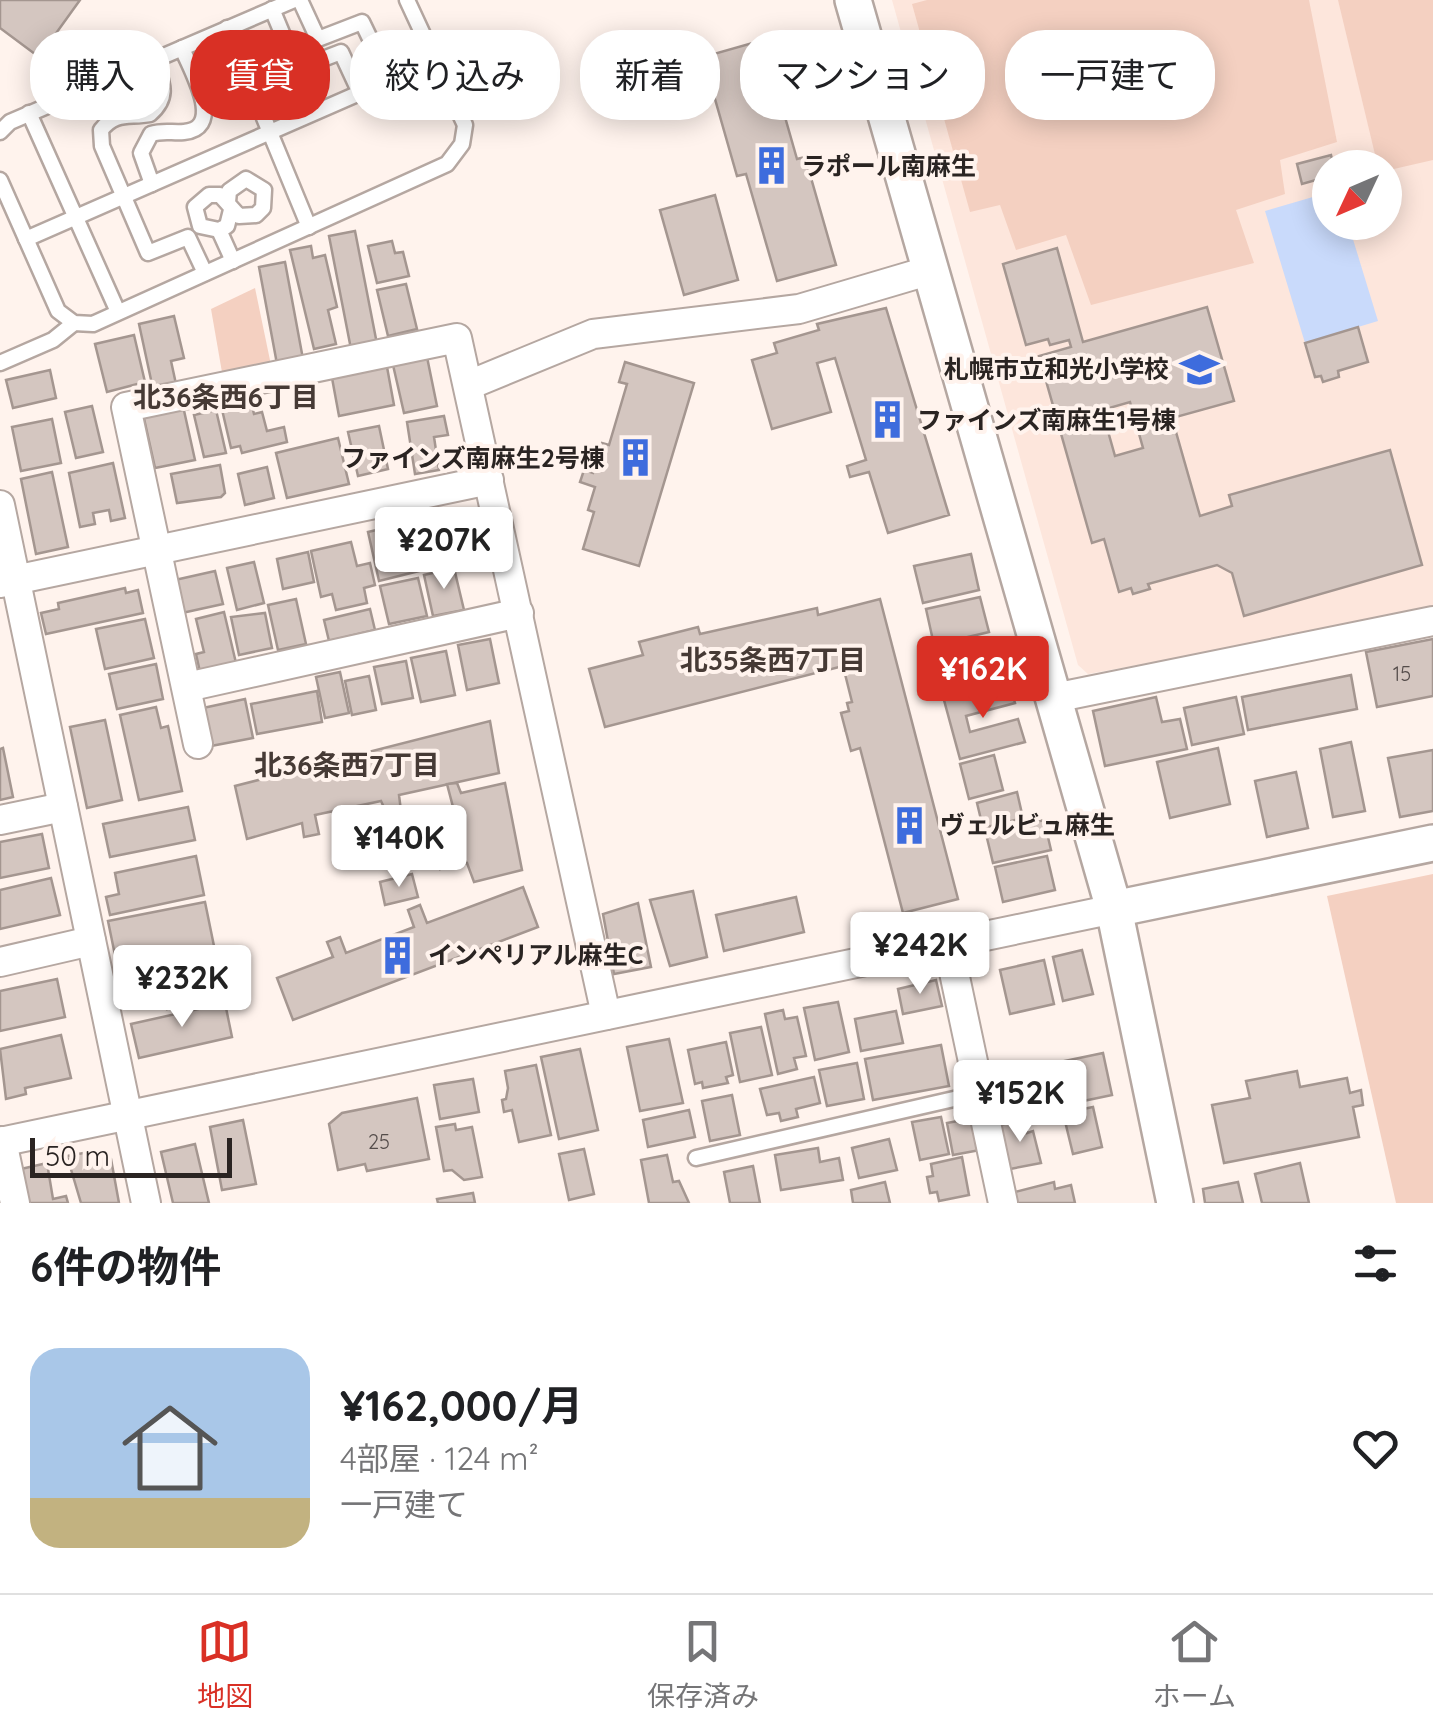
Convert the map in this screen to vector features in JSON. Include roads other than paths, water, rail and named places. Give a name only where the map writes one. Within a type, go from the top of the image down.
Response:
[{"type":"street","points":[[853,0],[1114,909],[1175,1203]]},
{"type":"street","points":[[468,384],[592,334],[799,308],[931,270]]},
{"type":"street","points":[[198,744],[126,407],[458,338],[606,1015]]},
{"type":"street","points":[[8,581],[490,480]]},
{"type":"street","points":[[0,506],[8,581],[63,807],[146,1203]]},
{"type":"street","points":[[187,688],[518,613]]},
{"type":"street","points":[[1054,698],[1433,621]]},
{"type":"street","points":[[0,820],[63,807]]},
{"type":"street","points":[[15,1203],[1,1142],[1433,843]]},
{"type":"street","points":[[0,962],[91,942]]},
{"type":"street","points":[[948,944],[1003,1203]]},
{"type":"lane","points":[[170,53],[297,0],[318,39],[362,22],[366,30]]},
{"type":"lane","points":[[407,0],[421,30]]},
{"type":"lane","points":[[272,10],[298,69],[341,52],[350,71]]},
{"type":"lane","points":[[227,28],[308,226]]},
{"type":"lane","points":[[152,184],[141,153],[151,134],[196,128],[204,117],[204,103],[182,48]]},
{"type":"lane","points":[[26,239],[350,97]]},
{"type":"lane","points":[[0,132],[29,114],[118,312]]},
{"type":"lane","points":[[114,120],[101,130],[102,146],[148,253],[188,238],[206,273]]},
{"type":"lane","points":[[0,180],[4,202],[26,239],[58,311],[74,323],[92,324],[448,164],[462,144],[462,120]]},
{"type":"lane","points":[[219,230],[231,218],[236,182],[246,179],[264,190]]},
{"type":"lane","points":[[264,190],[290,180]]},
{"type":"lane","points":[[219,230],[200,226],[195,208],[210,194],[248,218],[263,208],[264,190]]},
{"type":"lane","points":[[219,230],[233,260]]},
{"type":"lane","points":[[0,363],[53,340],[74,323]]},
{"type":"lane","points":[[696,1158],[980,1093]]},
{"type":"water","points":[[1312,197],[1312,240],[1353,240],[1378,321],[1305,343],[1265,211]]},
{"type":"place","name":"ラポール南麻生","points":[[771,166]]},
{"type":"place","name":"札幌市立和光小学校","points":[[1199,369]]},
{"type":"place","name":"ファインズ南麻生1号棟","points":[[887,420]]},
{"type":"place","name":"ファインズ南麻生2号棟","points":[[635,458]]},
{"type":"place","name":"ヴェルビュ麻生","points":[[910,825]]},
{"type":"place","name":"インペリアル麻生C","points":[[398,955]]},
{"type":"district","name":"北36条西6丁目","points":[[226,397]]},
{"type":"district","name":"北35条西7丁目","points":[[773,660]]},
{"type":"district","name":"北36条西7丁目","points":[[347,765]]}]
